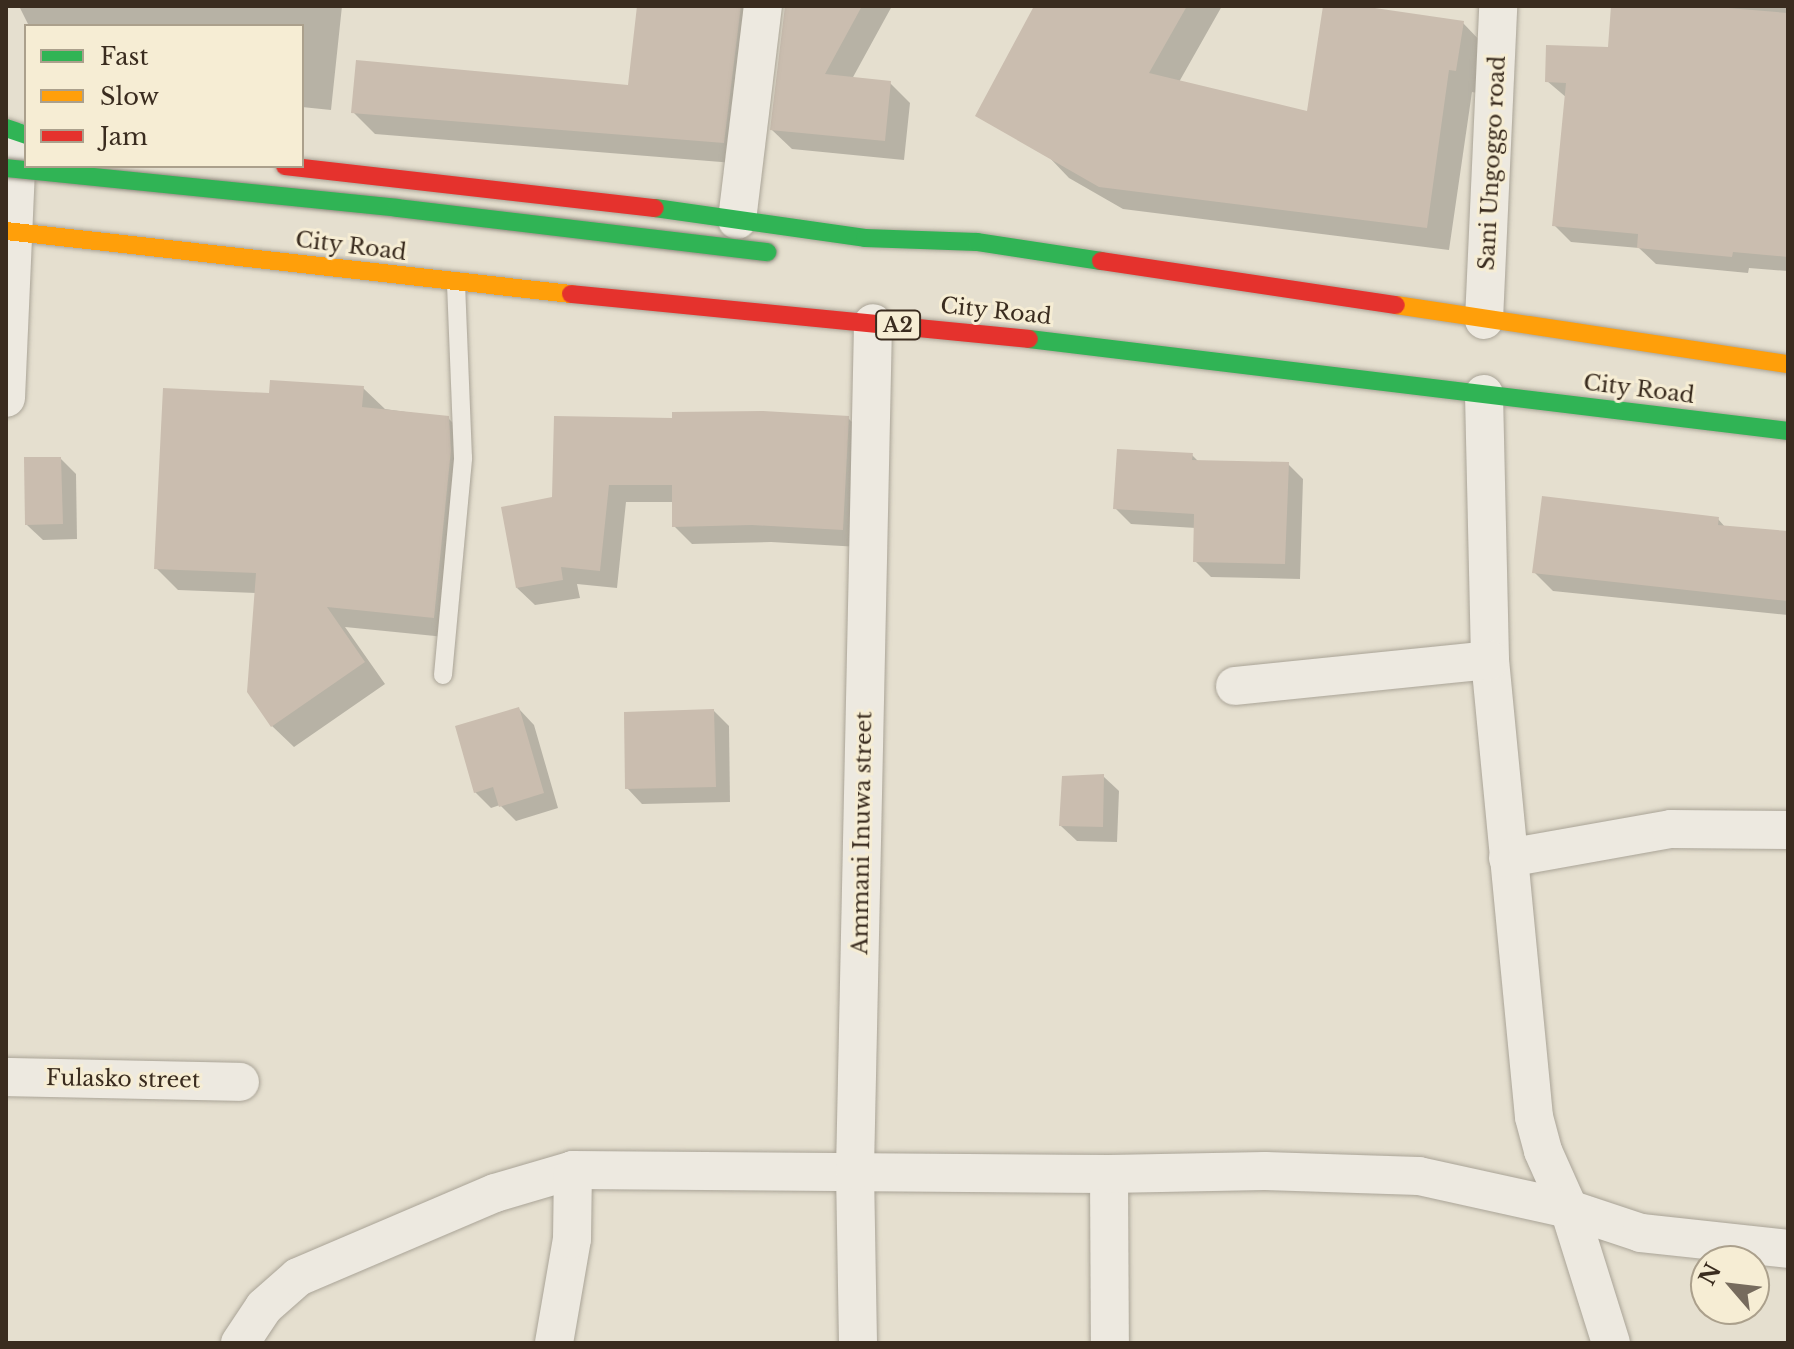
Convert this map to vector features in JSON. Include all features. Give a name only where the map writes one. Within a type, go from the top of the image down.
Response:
[{"type":"highway","points":[[168,168],[397,208],[791,254]]},
{"type":"highway","name":"City Road","points":[[304,168],[580,197],[865,238],[977,242],[1788,364]]},
{"type":"highway","name":"City Road","points":[[10,231],[456,283],[1117,348],[1788,431]]},
{"type":"highway","points":[[827,252],[865,238]]},
{"type":"street","points":[[737,220],[763,6]]},
{"type":"street","name":"Sani Ungoggo road","points":[[1484,320],[1498,6]]},
{"type":"street","points":[[6,398],[14,141]]},
{"type":"street","name":"Ammani Inuwa street","points":[[858,1343],[855,1170],[873,323]]},
{"type":"street","points":[[1484,394],[1490,660],[1534,1117],[1543,1151],[1569,1209],[1611,1343]]},
{"type":"street","points":[[1235,686],[1490,660]]},
{"type":"street","points":[[1508,858],[1671,829],[1788,830]]},
{"type":"street","name":"Fulasko street","points":[[6,1077],[240,1082]]},
{"type":"street","points":[[554,1343],[572,1239],[573,1170]]},
{"type":"street","points":[[240,1343],[264,1307],[298,1277],[495,1193],[573,1170],[1109,1174],[1265,1171],[1419,1176],[1569,1209],[1641,1233],[1788,1249]]},
{"type":"street","points":[[1109,1174],[1110,1343]]},
{"type":"lane","points":[[443,675],[463,458],[456,283]]},
{"type":"building","points":[[637,6],[741,6],[724,143],[351,113],[356,60],[628,85]]},
{"type":"building","points":[[785,6],[862,6],[825,74],[891,81],[885,141],[770,130]]},
{"type":"building","points":[[1034,6],[1187,6],[1149,73],[1307,111],[1323,6],[1361,6],[1464,21],[1456,71],[1449,70],[1427,228],[1099,187],[975,116]]},
{"type":"building","points":[[1611,6],[1704,6],[1788,13],[1788,257],[1733,252],[1732,257],[1637,248],[1638,234],[1552,226],[1566,83],[1545,82],[1546,45],[1608,47]]},
{"type":"building","points":[[270,380],[364,386],[362,407],[449,416],[451,450],[434,618],[327,607],[365,662],[271,727],[247,692],[256,573],[154,569],[163,388],[269,393]]},
{"type":"building","points":[[763,411],[849,416],[843,530],[752,525],[672,527],[672,485],[609,485],[600,571],[561,567],[563,580],[516,588],[501,507],[552,497],[554,416],[672,418],[672,412]]},
{"type":"building","points":[[1117,449],[1193,453],[1192,460],[1289,462],[1285,564],[1193,562],[1194,514],[1113,509]]},
{"type":"building","points":[[24,457],[61,457],[63,524],[25,525]]},
{"type":"building","points":[[1542,496],[1719,517],[1718,525],[1788,531],[1788,601],[1532,573]]},
{"type":"building","points":[[519,707],[544,793],[499,807],[493,787],[474,793],[455,726]]},
{"type":"building","points":[[714,709],[716,787],[625,789],[624,712]]},
{"type":"building","points":[[1104,774],[1103,827],[1059,826],[1062,776]]},
{"type":"traffic: fast","points":[[6,128],[24,134]]},
{"type":"traffic: fast","points":[[6,168],[397,208],[767,252]]},
{"type":"traffic: fast","points":[[655,208],[865,238],[977,242],[1101,261]]},
{"type":"traffic: fast","points":[[1029,339],[1788,431]]},
{"type":"traffic: slow","points":[[6,231],[571,294]]},
{"type":"traffic: slow","points":[[1396,305],[1788,364]]},
{"type":"traffic: jam","points":[[303,168],[655,208]]},
{"type":"traffic: jam","points":[[1101,261],[1396,305]]},
{"type":"traffic: jam","points":[[571,294],[1029,339]]}]
